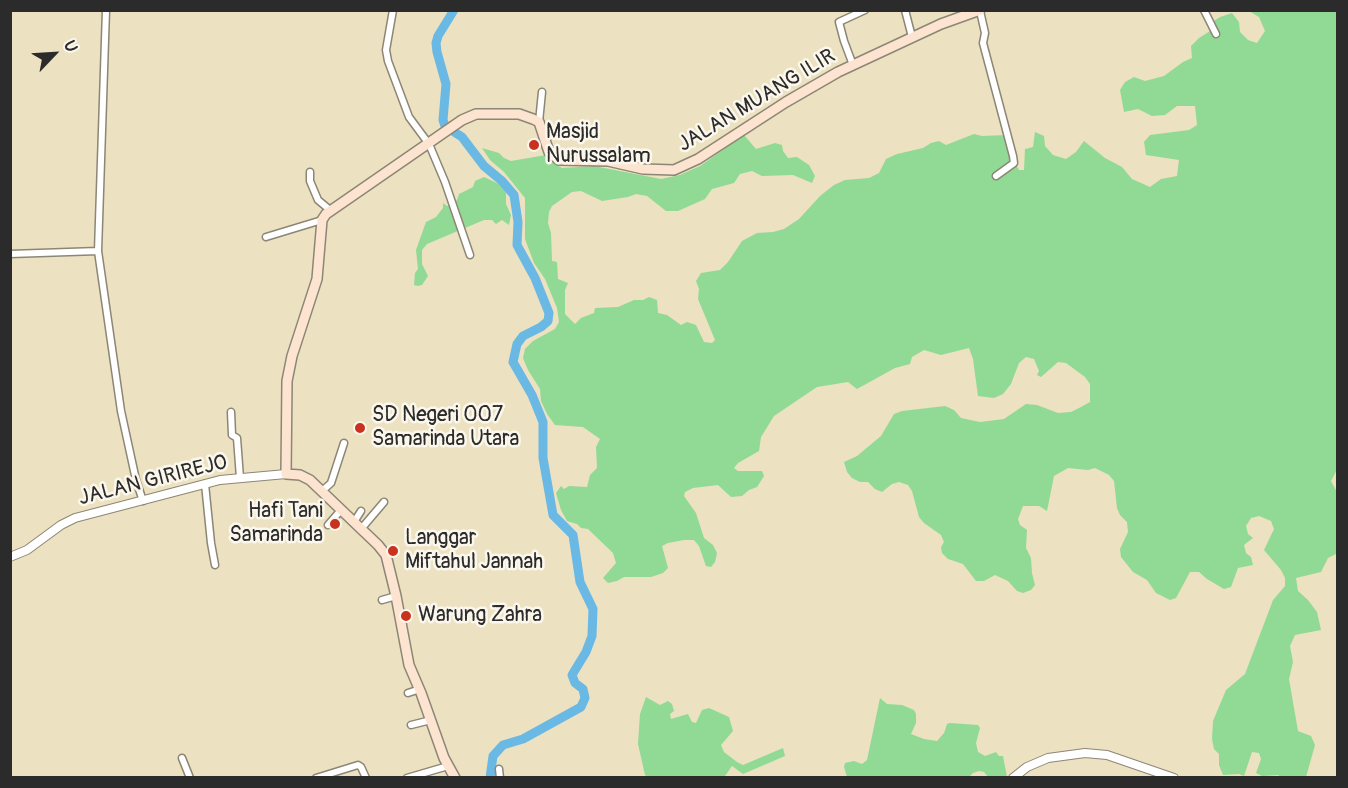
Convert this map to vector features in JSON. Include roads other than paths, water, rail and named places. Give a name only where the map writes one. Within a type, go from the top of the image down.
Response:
[{"type":"main road","name":"JALAN MUANG ILIR","points":[[538,122],[549,152],[559,160],[608,161],[654,171],[682,167],[786,102],[853,65],[912,37],[980,10]]},
{"type":"main road","points":[[286,474],[287,381],[292,356],[317,279],[322,220],[330,210],[462,120],[476,114],[488,113],[519,114],[538,122]]},
{"type":"main road","name":"JALAN GIRIREJO","points":[[286,474],[304,477],[322,491],[386,555],[409,665],[420,689],[447,766],[454,777]]},
{"type":"street","points":[[106,10],[98,251],[121,411],[136,480],[143,501]]},
{"type":"street","points":[[393,10],[386,50],[388,61],[409,117],[429,143],[470,255]]},
{"type":"street","points":[[853,65],[839,22],[865,10]]},
{"type":"street","points":[[905,10],[912,37]]},
{"type":"street","points":[[980,10],[985,33],[983,43],[1014,163],[996,176]]},
{"type":"street","points":[[1204,10],[1216,34]]},
{"type":"street","points":[[538,122],[542,92]]},
{"type":"street","points":[[310,172],[310,181],[318,201],[330,210]]},
{"type":"street","points":[[267,237],[322,220]]},
{"type":"street","points":[[10,254],[98,251]]},
{"type":"street","points":[[231,412],[232,435],[237,438],[240,478]]},
{"type":"street","points":[[322,491],[331,483],[344,443]]},
{"type":"street","name":"JALAN GIRIREJO","points":[[11,557],[27,550],[61,525],[75,518],[205,484],[286,474]]},
{"type":"street","points":[[205,484],[215,565]]},
{"type":"street","points":[[358,526],[384,502]]},
{"type":"street","points":[[328,525],[341,510]]},
{"type":"street","points":[[358,526],[361,512]]},
{"type":"street","points":[[382,600],[396,596]]},
{"type":"street","points":[[408,693],[420,689]]},
{"type":"street","points":[[411,725],[431,720]]},
{"type":"street","points":[[1013,777],[1027,767],[1048,758],[1085,753],[1107,755],[1174,777]]},
{"type":"street","points":[[182,758],[190,777]]},
{"type":"street","points":[[316,777],[358,765],[366,777]]},
{"type":"street","points":[[407,777],[447,766]]},
{"type":"street","points":[[499,769],[500,777]]},
{"type":"waterway","points":[[454,10],[436,43],[446,84],[443,120],[445,126],[462,137],[484,166],[514,195],[518,222],[517,245],[535,278],[549,313],[548,321],[523,336],[517,344],[513,362],[532,395],[543,422],[543,458],[553,515],[573,535],[580,582],[593,609],[592,636],[586,652],[572,675],[575,683],[583,689],[585,698],[581,707],[523,739],[503,745],[493,756],[490,778]]},
{"type":"place","name":"Masjid Nurussalam","points":[[534,145]]},
{"type":"place","name":"SD Negeri 007 Samarinda Utara","points":[[360,428]]},
{"type":"place","name":"Hafi Tani Samarinda","points":[[335,524]]},
{"type":"place","name":"Langgar Miftahul Jannah","points":[[393,551]]},
{"type":"place","name":"Warung Zahra","points":[[406,616]]}]
